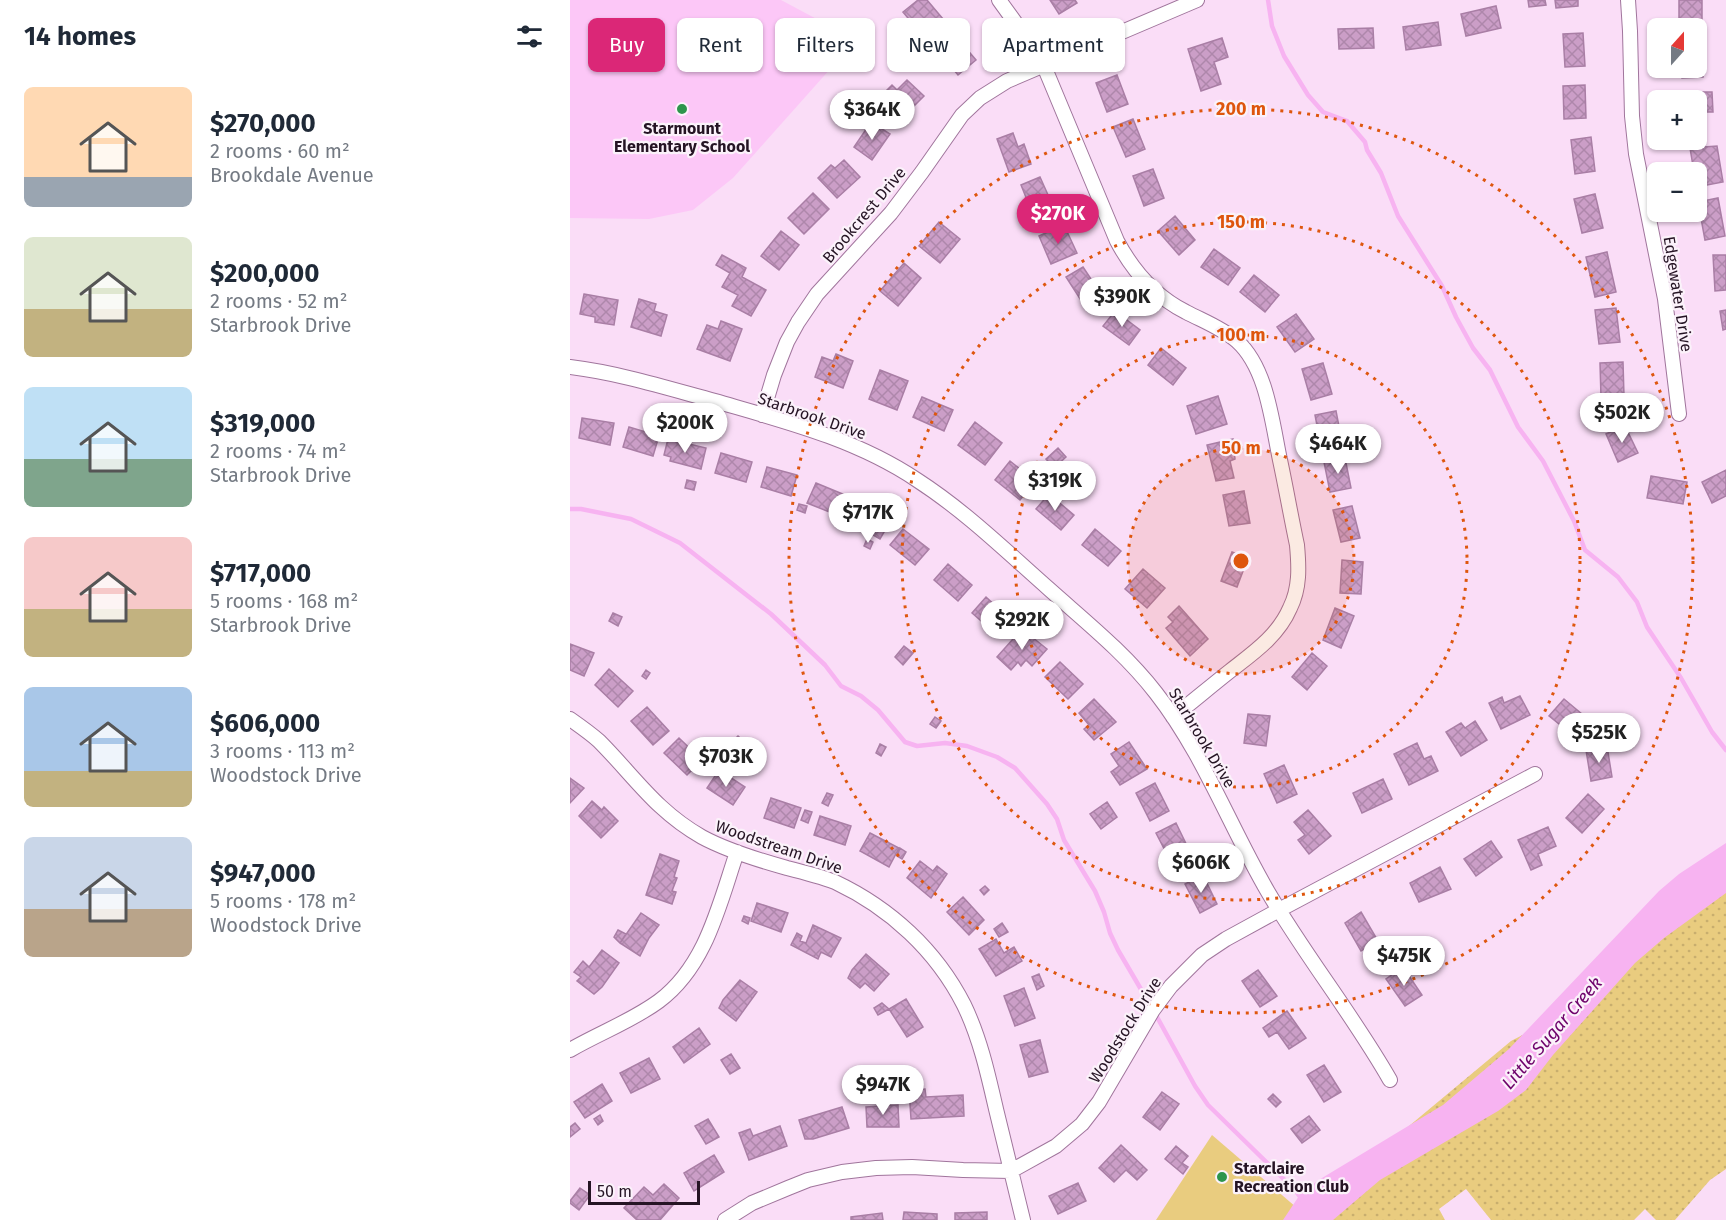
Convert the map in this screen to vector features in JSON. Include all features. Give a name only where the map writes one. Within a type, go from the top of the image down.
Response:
[{"type":"street","points":[[999,0],[1013,18]]},
{"type":"street","name":"Brookcrest Drive","points":[[1125,31],[1197,0]]},
{"type":"street","name":"Edgewater Drive","points":[[1628,0],[1632,116],[1636,154],[1665,299],[1679,414]]},
{"type":"street","name":"Brookcrest Drive","points":[[762,415],[787,342],[817,294],[891,213],[954,124],[980,98],[994,88],[1030,72]]},
{"type":"street","points":[[1047,72],[1117,241],[1128,261],[1143,280],[1162,297],[1223,330],[1239,343],[1251,359],[1268,402],[1297,545],[1299,569],[1297,587],[1280,627],[1265,643],[1173,717]]},
{"type":"street","name":"Starbrook Drive","points":[[570,367],[640,380],[810,429],[855,447],[915,478],[952,504],[1110,643],[1142,676],[1173,717],[1197,756],[1279,910],[1360,1029],[1390,1080]]},
{"type":"street","name":"Woodstream Drive","points":[[570,719],[598,741],[656,804],[703,838],[756,859],[834,882],[884,910],[928,952],[950,981],[964,1006],[979,1044],[1023,1220]]},
{"type":"street","name":"Woodstock Drive","points":[[724,1220],[752,1203],[788,1188],[808,1180],[842,1172],[912,1167],[1011,1170],[1056,1146],[1082,1124],[1099,1102],[1153,1010],[1181,975],[1202,955],[1279,910],[1535,774]]},
{"type":"street","points":[[570,1050],[636,1016],[659,1001],[680,983],[703,948],[736,852]]},
{"type":"shaded area","name":"Starmount Elementary School","points":[[570,0],[781,0],[815,18],[775,18],[775,72],[827,72],[733,178],[693,210],[649,219],[570,218]]},
{"type":"shaded area","points":[[1726,852],[1726,1169],[1710,1180],[1675,1220],[1656,1220],[1645,1209],[1634,1220],[1491,1220],[1466,1189],[1439,1209],[1445,1220],[1313,1220],[1343,1181],[1511,1041],[1553,1019]]},
{"type":"shaded area","name":"Starclaire Recreation Club","points":[[1212,1135],[1311,1220],[1156,1220]]},
{"type":"water","name":"Little Sugar Creek","points":[[1726,843],[1726,893],[1664,938],[1635,963],[1553,1055],[1526,1090],[1498,1111],[1380,1180],[1333,1220],[1283,1220],[1299,1196],[1317,1181],[1443,1105],[1509,1049],[1659,891],[1679,874]]},
{"type":"building","points":[[918,0],[927,0],[942,18],[908,18],[903,12]]},
{"type":"building","points":[[1050,0],[1075,0],[1077,3],[1059,14]]},
{"type":"building","points":[[1528,0],[1545,0],[1546,5],[1529,7]]},
{"type":"building","points":[[1555,0],[1578,0],[1578,6],[1556,8]]},
{"type":"building","points":[[1679,0],[1702,0],[1702,18],[1679,18]]},
{"type":"building","points":[[1496,6],[1501,28],[1466,36],[1461,14]]},
{"type":"building","points":[[1438,22],[1441,45],[1406,50],[1403,27]]},
{"type":"building","points":[[1373,28],[1374,48],[1339,49],[1338,29]]},
{"type":"building","points":[[1583,33],[1585,66],[1565,67],[1563,34]]},
{"type":"building","points":[[1222,38],[1228,57],[1214,62],[1221,84],[1201,91],[1188,49]]},
{"type":"building","points":[[970,53],[976,60],[970,65]]},
{"type":"building","points":[[1117,75],[1128,104],[1107,112],[1096,83]]},
{"type":"building","points":[[907,80],[924,96],[903,117],[881,96],[892,85],[897,90]]},
{"type":"building","points":[[1585,85],[1586,118],[1564,119],[1563,86]]},
{"type":"building","points":[[1707,92],[1712,92],[1713,112],[1707,112]]},
{"type":"building","points":[[1133,119],[1145,149],[1126,157],[1113,127]]},
{"type":"building","points":[[871,122],[890,134],[872,160],[854,147]]},
{"type":"building","points":[[1013,133],[1018,147],[1024,144],[1031,164],[1009,172],[997,139]]},
{"type":"building","points":[[1591,137],[1595,171],[1575,174],[1571,140]]},
{"type":"building","points":[[1717,146],[1723,182],[1707,185],[1707,162],[1692,162],[1690,150],[1707,150],[1707,147]]},
{"type":"building","points":[[844,160],[860,177],[837,198],[818,178],[831,165],[835,168]]},
{"type":"building","points":[[1153,169],[1164,198],[1144,206],[1133,176]]},
{"type":"building","points":[[1040,177],[1053,206],[1033,215],[1021,185]]},
{"type":"building","points":[[813,193],[829,209],[804,234],[788,218]]},
{"type":"building","points":[[1595,194],[1603,228],[1582,233],[1574,199]]},
{"type":"building","points":[[1718,198],[1725,236],[1705,240],[1702,222],[1707,222],[1707,200]]},
{"type":"building","points":[[1175,216],[1195,240],[1179,255],[1158,231]]},
{"type":"building","points":[[939,222],[960,239],[940,263],[919,246]]},
{"type":"building","points":[[1064,225],[1077,253],[1051,264],[1039,236]]},
{"type":"building","points":[[781,231],[799,245],[779,270],[761,256]]},
{"type":"building","points":[[1214,249],[1240,268],[1228,285],[1201,267]]},
{"type":"building","points":[[1607,252],[1616,292],[1595,297],[1586,257]]},
{"type":"building","points":[[722,255],[746,268],[742,277],[766,290],[751,316],[732,306],[738,295],[722,287],[730,273],[716,265]]},
{"type":"building","points":[[1713,255],[1726,255],[1726,290],[1715,291]]},
{"type":"building","points":[[904,263],[921,278],[898,306],[880,291]]},
{"type":"building","points":[[1083,267],[1101,294],[1084,305],[1066,277]]},
{"type":"building","points":[[1254,275],[1279,295],[1265,312],[1240,292]]},
{"type":"building","points":[[584,294],[618,300],[614,325],[595,322],[595,317],[580,314]]},
{"type":"building","points":[[639,299],[656,304],[654,311],[667,315],[661,336],[631,327]]},
{"type":"building","points":[[1616,308],[1620,342],[1599,344],[1595,310]]},
{"type":"building","points":[[1726,310],[1726,329],[1723,330],[1720,311]]},
{"type":"building","points":[[1115,311],[1140,330],[1129,345],[1103,326]]},
{"type":"building","points":[[1296,314],[1314,339],[1295,352],[1277,327]]},
{"type":"building","points":[[721,321],[742,329],[730,361],[697,349],[707,325],[718,329]]},
{"type":"building","points":[[1161,348],[1186,368],[1173,385],[1148,365]]},
{"type":"building","points":[[836,354],[853,361],[843,388],[815,377],[822,357],[833,361]]},
{"type":"building","points":[[1623,362],[1624,396],[1601,397],[1600,363]]},
{"type":"building","points":[[1323,363],[1332,394],[1311,400],[1302,369]]},
{"type":"building","points":[[880,370],[908,381],[897,410],[869,399]]},
{"type":"building","points":[[1218,396],[1227,424],[1196,434],[1187,406]]},
{"type":"building","points":[[922,397],[953,410],[944,431],[913,417]]},
{"type":"building","points":[[1336,411],[1342,442],[1321,446],[1315,415]]},
{"type":"building","points":[[582,418],[614,423],[610,445],[579,438]]},
{"type":"building","points":[[975,422],[1002,443],[985,465],[958,445]]},
{"type":"building","points":[[1625,426],[1638,453],[1618,462],[1606,434]]},
{"type":"building","points":[[629,427],[659,436],[653,456],[623,447]]},
{"type":"building","points":[[668,439],[706,448],[701,469],[670,461],[671,457],[664,455]]},
{"type":"building","points":[[1233,439],[1235,459],[1230,461],[1234,478],[1216,481],[1207,445]]},
{"type":"building","points":[[1058,448],[1066,457],[1054,468],[1046,459]]},
{"type":"building","points":[[721,453],[752,462],[746,482],[715,473]]},
{"type":"building","points":[[1345,458],[1351,488],[1330,492],[1324,462]]},
{"type":"building","points":[[1010,461],[1035,481],[1020,500],[995,480]]},
{"type":"building","points":[[767,467],[797,475],[791,496],[761,487]]},
{"type":"building","points":[[1726,470],[1726,496],[1712,503],[1702,482]]},
{"type":"building","points":[[1651,476],[1687,482],[1683,504],[1647,498]]},
{"type":"building","points":[[687,480],[696,482],[694,490],[685,488]]},
{"type":"building","points":[[816,483],[845,495],[837,515],[807,503]]},
{"type":"building","points":[[1244,491],[1250,523],[1229,526],[1223,495]]},
{"type":"building","points":[[1049,494],[1074,515],[1061,530],[1036,509]]},
{"type":"building","points":[[799,504],[807,506],[805,513],[797,510]]},
{"type":"building","points":[[863,504],[891,520],[880,539],[852,523]]},
{"type":"building","points":[[1352,506],[1360,538],[1341,542],[1333,510]]},
{"type":"building","points":[[903,529],[929,549],[915,565],[890,545]]},
{"type":"building","points":[[1095,529],[1121,551],[1108,566],[1082,545]]},
{"type":"building","points":[[867,539],[873,542],[870,549],[864,546]]},
{"type":"building","points":[[1232,552],[1248,558],[1237,587],[1221,581]]},
{"type":"building","points":[[1342,560],[1363,562],[1361,594],[1340,593]]},
{"type":"building","points":[[948,564],[972,585],[958,601],[934,580]]},
{"type":"building","points":[[1143,569],[1165,588],[1147,608],[1125,589]]},
{"type":"building","points":[[986,597],[1009,618],[996,634],[972,613]]},
{"type":"building","points":[[1179,606],[1208,639],[1190,656],[1166,628],[1173,622],[1168,617]]},
{"type":"building","points":[[1335,608],[1354,616],[1341,648],[1323,640]]},
{"type":"building","points":[[613,613],[622,617],[618,626],[609,621]]},
{"type":"building","points":[[1022,629],[1047,649],[1032,666],[1026,660],[1021,666],[1018,662],[1011,670],[997,657]]},
{"type":"building","points":[[570,644],[594,653],[584,676],[570,670]]},
{"type":"building","points":[[904,646],[913,653],[903,665],[895,657]]},
{"type":"building","points":[[1312,653],[1327,666],[1307,690],[1292,677]]},
{"type":"building","points":[[1060,662],[1083,684],[1068,699],[1045,677]]},
{"type":"building","points":[[609,669],[633,691],[618,707],[595,685]]},
{"type":"building","points":[[646,670],[650,673],[646,679],[642,676]]},
{"type":"building","points":[[1520,696],[1530,715],[1501,729],[1489,703],[1502,697],[1504,703]]},
{"type":"building","points":[[1094,699],[1116,722],[1094,740],[1084,729],[1089,725],[1079,713]]},
{"type":"building","points":[[1564,699],[1588,719],[1574,736],[1549,716]]},
{"type":"building","points":[[647,707],[669,731],[653,745],[631,721]]},
{"type":"building","points":[[1248,714],[1270,716],[1266,746],[1244,743]]},
{"type":"building","points":[[935,717],[941,721],[936,728],[930,724]]},
{"type":"building","points":[[1475,721],[1487,740],[1461,756],[1446,732],[1461,723],[1465,728]]},
{"type":"building","points":[[738,736],[751,748],[737,762],[724,750]]},
{"type":"building","points":[[679,738],[702,760],[687,775],[664,753]]},
{"type":"building","points":[[1129,742],[1147,769],[1120,785],[1111,772],[1119,766],[1111,754]]},
{"type":"building","points":[[1417,743],[1424,759],[1431,756],[1438,771],[1409,785],[1394,754]]},
{"type":"building","points":[[880,744],[886,747],[881,756],[876,753]]},
{"type":"building","points":[[1607,746],[1612,777],[1591,781],[1586,750]]},
{"type":"building","points":[[1284,765],[1297,794],[1277,803],[1264,774]]},
{"type":"building","points":[[719,770],[745,787],[733,805],[707,788]]},
{"type":"building","points":[[570,778],[584,788],[570,803]]},
{"type":"building","points":[[1383,779],[1392,799],[1362,813],[1353,793]]},
{"type":"building","points":[[1155,783],[1169,811],[1150,821],[1136,793]]},
{"type":"building","points":[[827,793],[833,795],[828,806],[822,803]]},
{"type":"building","points":[[1588,794],[1604,809],[1582,833],[1566,818]]},
{"type":"building","points":[[771,798],[801,808],[794,828],[764,818]]},
{"type":"building","points":[[592,801],[602,810],[604,807],[618,821],[601,838],[579,816]]},
{"type":"building","points":[[1107,802],[1117,817],[1101,829],[1090,814]]},
{"type":"building","points":[[805,810],[812,812],[808,823],[801,820]]},
{"type":"building","points":[[1308,810],[1331,836],[1309,854],[1298,840],[1305,835],[1294,822]]},
{"type":"building","points":[[820,816],[851,826],[845,845],[814,835]]},
{"type":"building","points":[[1176,823],[1190,852],[1171,862],[1156,833]]},
{"type":"building","points":[[1548,827],[1556,846],[1538,854],[1542,865],[1531,870],[1518,840]]},
{"type":"building","points":[[870,833],[899,848],[889,867],[860,851]]},
{"type":"building","points":[[1491,841],[1502,857],[1476,876],[1464,859]]},
{"type":"building","points":[[900,848],[906,852],[902,859],[897,856]]},
{"type":"building","points":[[660,854],[679,861],[674,877],[677,878],[672,891],[676,892],[672,904],[646,895]]},
{"type":"building","points":[[920,861],[933,871],[937,866],[947,874],[931,898],[907,878]]},
{"type":"building","points":[[1440,867],[1451,889],[1419,902],[1410,883]]},
{"type":"building","points":[[1203,875],[1217,904],[1200,913],[1185,884]]},
{"type":"building","points":[[985,886],[989,890],[984,895],[980,890]]},
{"type":"building","points":[[963,897],[984,920],[969,935],[947,912]]},
{"type":"building","points":[[757,903],[788,913],[781,932],[751,921]]},
{"type":"building","points":[[1361,912],[1378,941],[1361,951],[1345,923]]},
{"type":"building","points":[[641,913],[659,925],[640,956],[620,943]]},
{"type":"building","points":[[744,916],[750,918],[748,924],[742,921]]},
{"type":"building","points":[[1002,923],[1008,932],[999,937],[994,929]]},
{"type":"building","points":[[813,925],[841,938],[831,957],[821,952],[818,959],[791,945],[797,933],[802,936],[800,941],[806,943]]},
{"type":"building","points":[[618,930],[626,934],[620,943],[614,937]]},
{"type":"building","points":[[996,939],[1004,953],[1014,947],[1022,961],[996,976],[979,949]]},
{"type":"building","points":[[602,950],[619,963],[602,987],[594,994],[577,981],[581,977],[574,972],[583,961],[589,967]]},
{"type":"building","points":[[866,954],[889,974],[874,991],[865,983],[860,988],[848,978]]},
{"type":"building","points":[[1403,967],[1422,995],[1405,1006],[1386,979]]},
{"type":"building","points":[[1258,970],[1277,996],[1260,1007],[1242,981]]},
{"type":"building","points":[[1039,974],[1044,986],[1037,990],[1032,977]]},
{"type":"building","points":[[740,980],[757,992],[736,1021],[719,1008]]},
{"type":"building","points":[[1024,988],[1035,1018],[1015,1026],[1004,996]]},
{"type":"building","points":[[906,999],[923,1027],[907,1037],[889,1009]]},
{"type":"building","points":[[882,1003],[889,1009],[878,1015],[874,1008]]},
{"type":"building","points":[[1287,1011],[1306,1038],[1289,1049],[1277,1032],[1269,1037],[1263,1028]]},
{"type":"building","points":[[699,1028],[710,1044],[684,1063],[673,1047]]},
{"type":"building","points":[[1040,1040],[1048,1072],[1029,1077],[1020,1045]]},
{"type":"building","points":[[731,1054],[740,1068],[730,1074],[721,1060]]},
{"type":"building","points":[[649,1058],[660,1079],[631,1093],[620,1073]]},
{"type":"building","points":[[1324,1065],[1341,1092],[1324,1102],[1307,1075]]},
{"type":"building","points":[[602,1084],[612,1101],[585,1118],[574,1102]]},
{"type":"building","points":[[925,1089],[926,1097],[963,1095],[964,1116],[911,1119],[909,1090]]},
{"type":"building","points":[[1162,1092],[1179,1104],[1160,1130],[1143,1117]]},
{"type":"building","points":[[1273,1094],[1281,1102],[1276,1107],[1268,1099]]},
{"type":"building","points":[[898,1105],[899,1127],[867,1127],[866,1107]]},
{"type":"building","points":[[842,1107],[849,1128],[813,1139],[805,1139],[799,1120]]},
{"type":"building","points":[[600,1115],[603,1121],[598,1125],[594,1119]]},
{"type":"building","points":[[1309,1116],[1320,1130],[1302,1143],[1291,1129]]},
{"type":"building","points":[[708,1119],[719,1137],[706,1144],[695,1126]]},
{"type":"building","points":[[575,1123],[580,1129],[570,1137],[570,1127]]},
{"type":"building","points":[[780,1126],[787,1146],[749,1160],[739,1133],[750,1129],[753,1136]]},
{"type":"building","points":[[1121,1145],[1147,1170],[1137,1180],[1126,1170],[1114,1182],[1099,1168]]},
{"type":"building","points":[[1176,1146],[1188,1156],[1182,1163],[1188,1167],[1183,1174],[1165,1159]]},
{"type":"building","points":[[714,1155],[724,1172],[694,1191],[684,1173]]},
{"type":"building","points":[[1078,1183],[1086,1201],[1058,1214],[1049,1196]]},
{"type":"building","points":[[664,1184],[679,1198],[660,1220],[637,1220],[624,1208],[644,1187],[653,1195]]},
{"type":"building","points":[[580,1188],[590,1195],[579,1210],[570,1201]]},
{"type":"building","points":[[904,1212],[937,1214],[937,1220],[903,1220]]},
{"type":"building","points":[[987,1212],[987,1220],[955,1220],[955,1213]]},
{"type":"building","points":[[882,1213],[883,1220],[851,1220],[851,1217]]},
{"type":"waterway","points":[[1268,0],[1272,26],[1284,56],[1308,95],[1323,112],[1347,121],[1365,142],[1367,150],[1381,173],[1398,216],[1442,286],[1473,348],[1490,370],[1518,427],[1543,461],[1574,521],[1585,550],[1618,577],[1637,602],[1647,627],[1681,678],[1712,732],[1726,750]]},
{"type":"waterway","points":[[570,509],[631,519],[680,543],[771,614],[825,665],[841,686],[861,696],[878,710],[905,742],[917,746],[945,743],[967,746],[997,757],[1015,768],[1047,804],[1057,819],[1064,840],[1095,891],[1118,950],[1149,1003]]},
{"type":"waterway","points":[[1157,1017],[1208,1105],[1295,1190],[1303,1201]]},
{"type":"place","name":"Starmount Elementary School","points":[[682,109]]},
{"type":"place","name":"Starclaire Recreation Club","points":[[1222,1177]]}]
